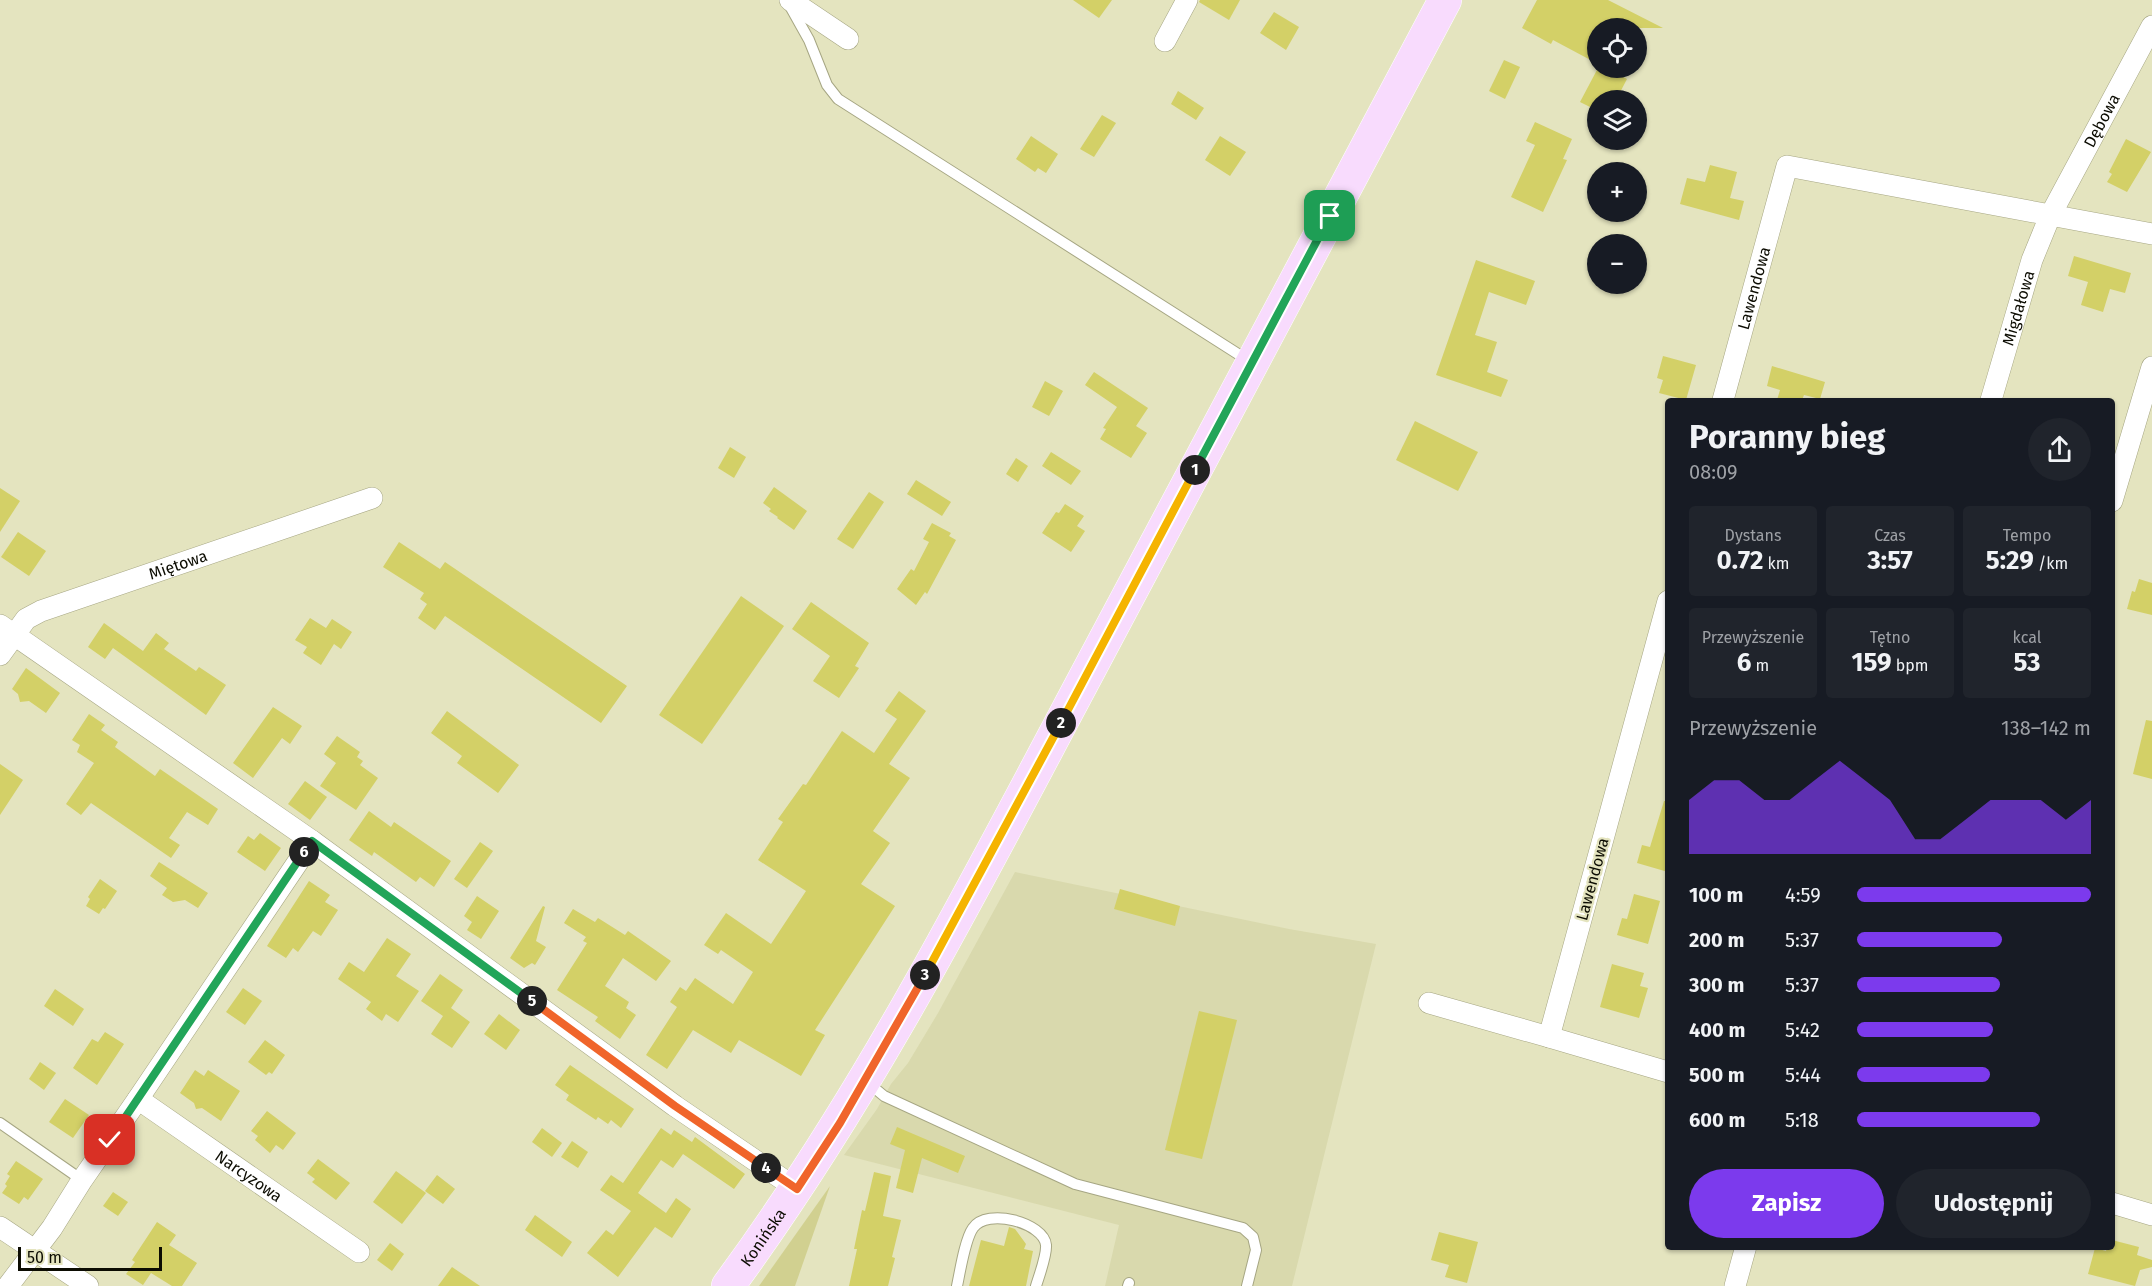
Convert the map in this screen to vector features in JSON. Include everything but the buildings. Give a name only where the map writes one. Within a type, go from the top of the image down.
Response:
[{"type":"main road","name":"Konińska","points":[[728,1286],[797,1189],[865,1080],[989,858],[1444,0]]},
{"type":"street","points":[[788,0],[848,39]]},
{"type":"street","points":[[1165,40],[1187,0]]},
{"type":"street","name":"Dębowa","points":[[2050,216],[2152,26]]},
{"type":"street","name":"Lawendowa","points":[[1724,398],[1787,166],[2050,216]]},
{"type":"street","points":[[2050,216],[2152,234]]},
{"type":"street","name":"Migdałowa","points":[[1992,398],[2032,260],[2050,216]]},
{"type":"street","points":[[2115,491],[2152,367]]},
{"type":"street","name":"Miętowa","points":[[0,655],[7,630],[41,611],[372,498]]},
{"type":"street","name":"Lawendowa","points":[[1549,1036],[1665,612]]},
{"type":"street","points":[[7,630],[312,841],[675,1106],[797,1189]]},
{"type":"street","points":[[8,1286],[36,1252],[82,1180],[312,841]]},
{"type":"street","points":[[1430,1003],[1665,1070]]},
{"type":"street","name":"Narcyzowa","points":[[138,1100],[359,1252]]},
{"type":"street","points":[[2115,1204],[2152,1215]]},
{"type":"street","points":[[0,1227],[88,1286]]},
{"type":"street","points":[[1735,1286],[1745,1250]]},
{"type":"lane","points":[[788,0],[809,40],[827,85],[838,99],[1252,362]]},
{"type":"lane","points":[[865,1080],[884,1096],[1075,1184],[1243,1228],[1253,1237],[1256,1250],[1247,1286]]},
{"type":"lane","points":[[0,1123],[82,1180]]},
{"type":"lane","points":[[957,1286],[972,1228],[983,1219],[996,1216],[1025,1224],[1040,1233],[1046,1245],[1036,1286]]},
{"type":"shaded area","points":[[1015,872],[1289,929],[1376,944],[1292,1286],[1105,1286],[1119,1225],[844,1155],[877,1109],[891,1084],[908,1063]]},
{"type":"shaded area","points":[[830,1186],[795,1286],[759,1286]]},
{"type":"route","points":[[110,1140],[312,841],[675,1106],[797,1189],[840,1123],[920,985],[1330,216]]}]
